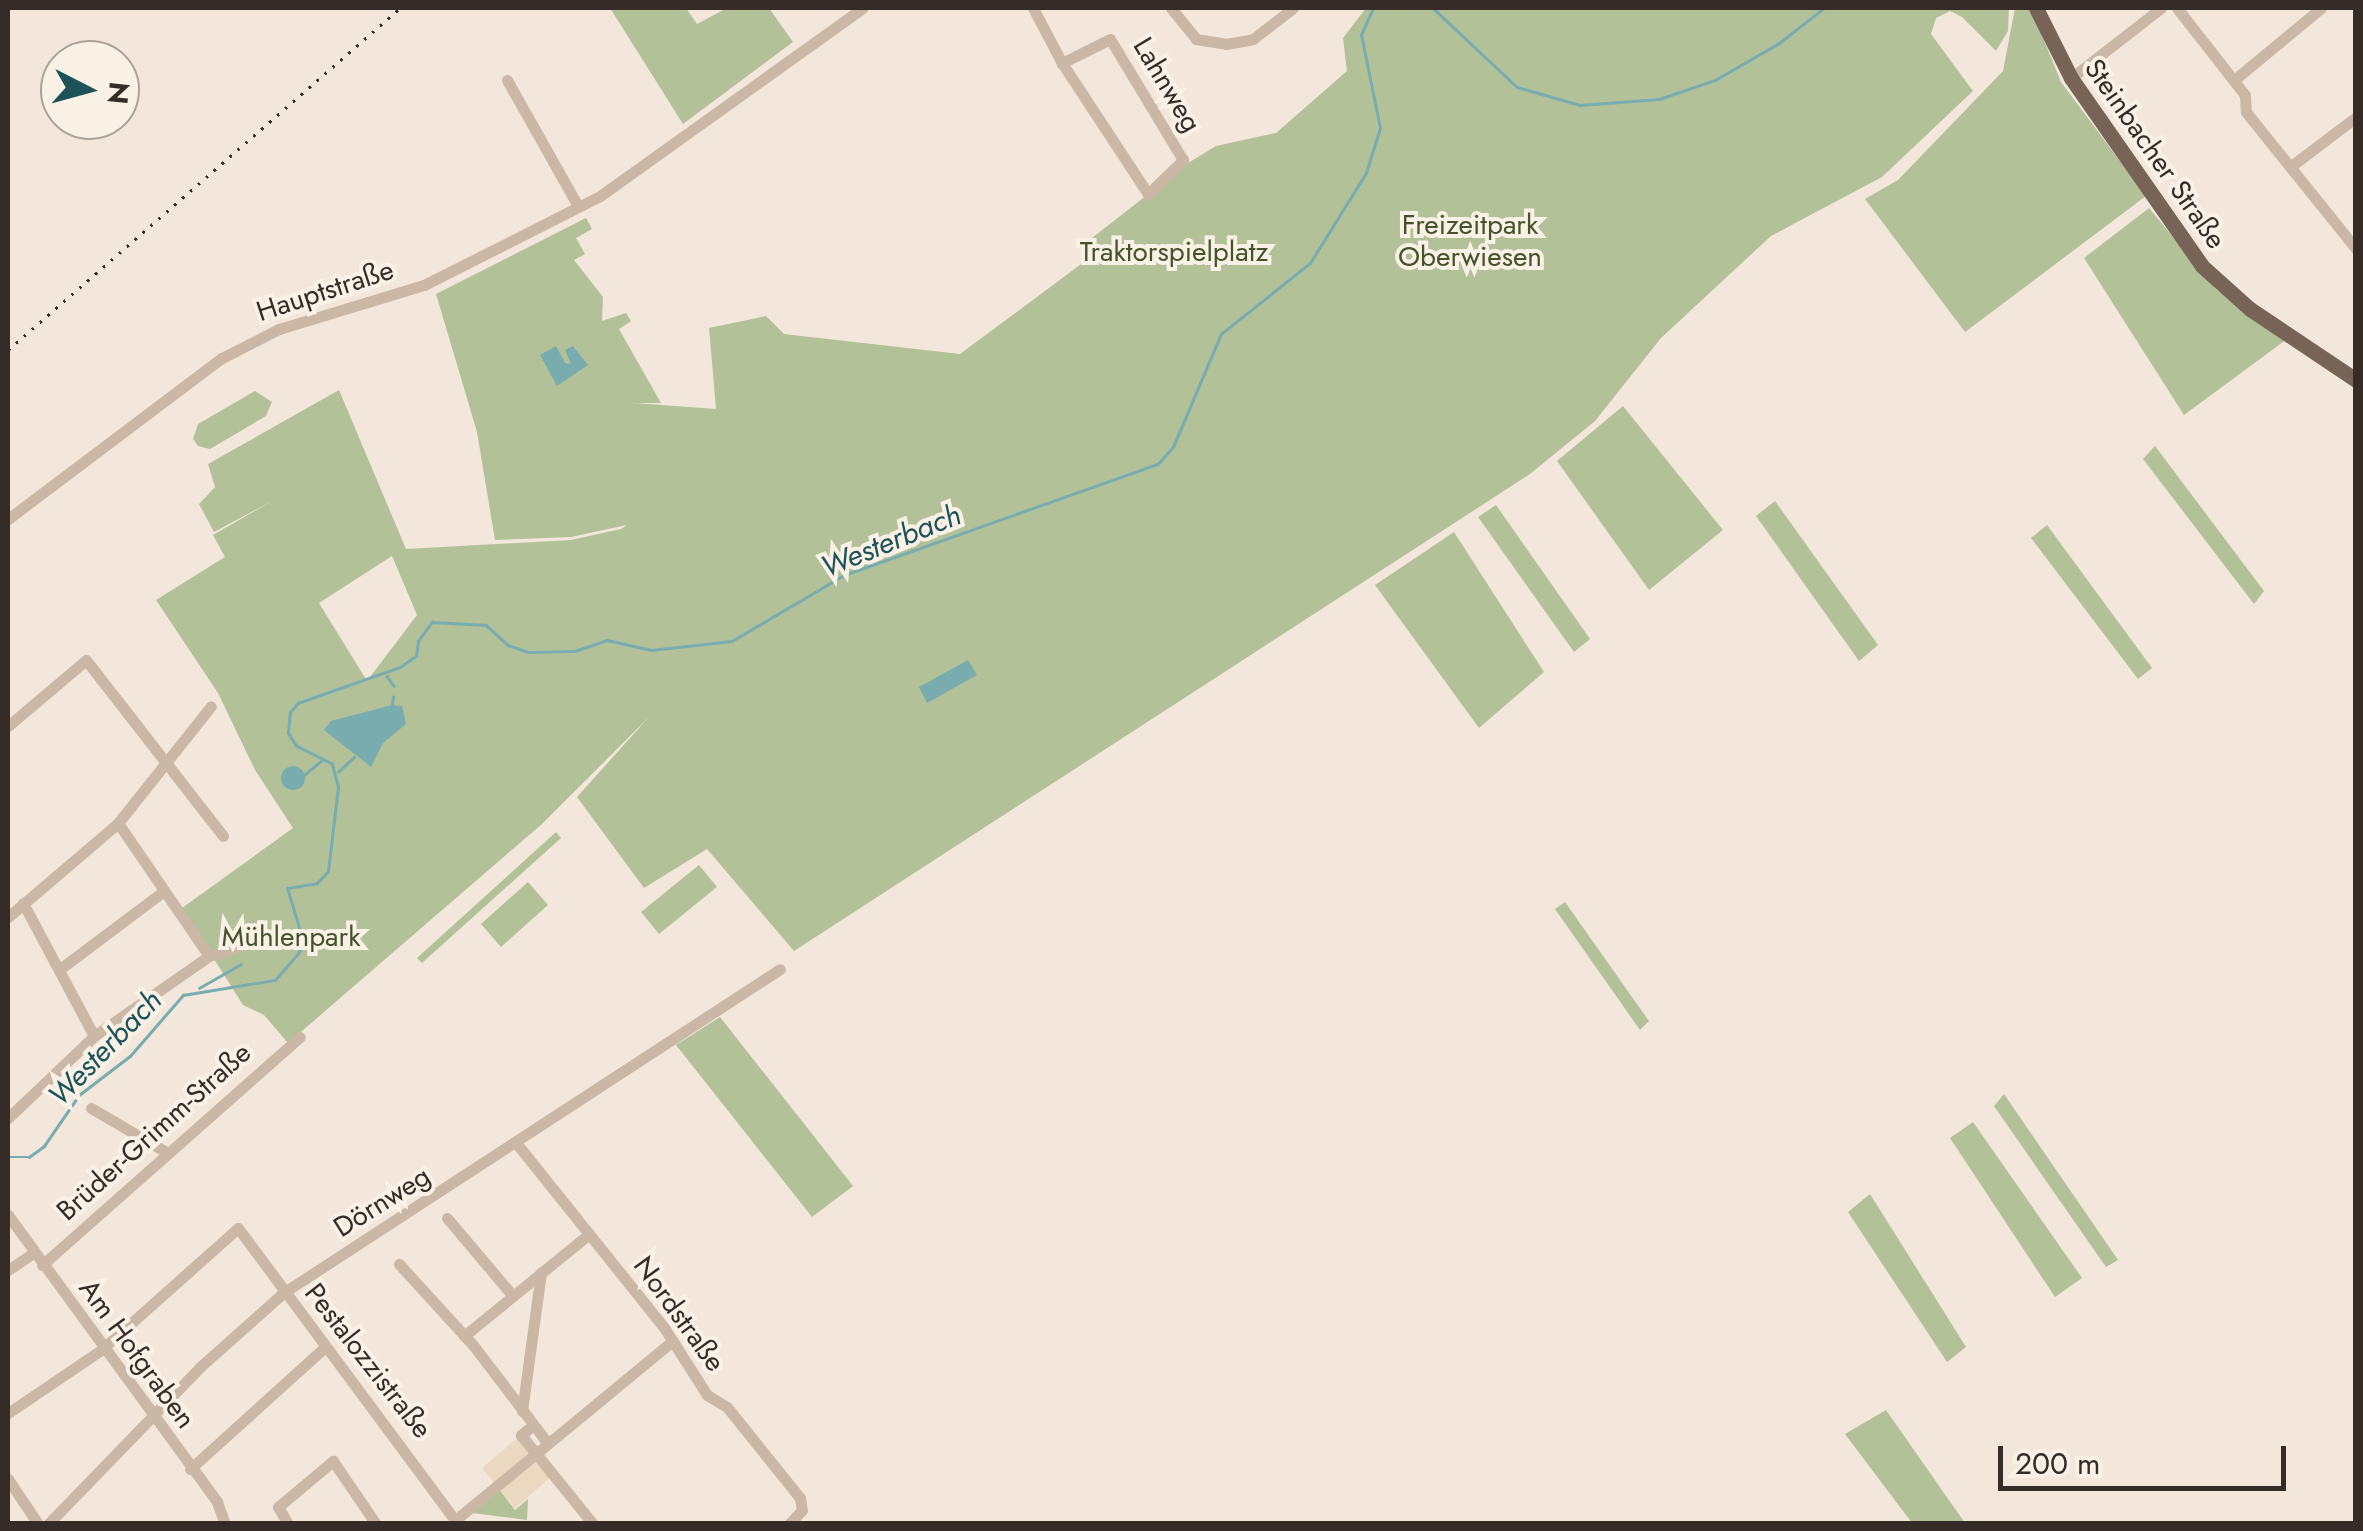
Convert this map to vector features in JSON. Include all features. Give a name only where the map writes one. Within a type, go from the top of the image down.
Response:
[{"type":"main road","name":"Steinbacher Straße","points":[[2036,8],[2071,78],[2202,266],[2238,300],[2356,380]]},
{"type":"street","name":"Hauptstraße","points":[[8,520],[120,430],[250,343],[424,285],[621,184],[864,8]]},
{"type":"street","points":[[1033,8],[1062,62]]},
{"type":"street","points":[[1171,8],[1196,39],[1226,44],[1253,39],[1293,8]]},
{"type":"street","points":[[2071,78],[2162,8]]},
{"type":"street","points":[[2177,8],[2234,80],[2246,112],[2352,244]]},
{"type":"street","points":[[2234,80],[2321,8]]},
{"type":"street","name":"Lahnweg","points":[[1110,39],[1183,160],[1148,194],[1062,62],[1110,39]]},
{"type":"street","points":[[508,80],[578,206]]},
{"type":"street","points":[[2290,166],[2356,117]]},
{"type":"street","points":[[8,726],[86,660],[162,764],[224,836]]},
{"type":"street","points":[[8,917],[118,823],[212,706]]},
{"type":"street","points":[[118,823],[210,956]]},
{"type":"street","points":[[60,970],[164,891]]},
{"type":"street","points":[[24,903],[94,1036]]},
{"type":"street","points":[[8,1118],[94,1036],[210,956],[252,942]]},
{"type":"street","name":"Dörnweg","points":[[48,1524],[151,1416],[283,1293],[780,969]]},
{"type":"street","name":"Brüder-Grimm-Straße","points":[[42,1265],[300,1037]]},
{"type":"street","points":[[91,1108],[168,1152]]},
{"type":"street","name":"Nordstraße","points":[[516,1144],[670,1343],[800,1498],[802,1510],[789,1524]]},
{"type":"street","name":"Am Hofgraben","points":[[8,1215],[225,1524]]},
{"type":"street","points":[[446,1218],[512,1295]]},
{"type":"street","name":"Pestalozzistraße","points":[[101,1350],[238,1228],[324,1348],[458,1520]]},
{"type":"street","points":[[464,1336],[588,1235]]},
{"type":"street","points":[[8,1270],[34,1253]]},
{"type":"street","points":[[398,1264],[464,1336],[546,1442]]},
{"type":"street","points":[[522,1411],[541,1272]]},
{"type":"street","points":[[458,1520],[546,1442],[670,1343]]},
{"type":"street","points":[[190,1469],[324,1348]]},
{"type":"street","points":[[8,1413],[101,1350]]},
{"type":"street","points":[[533,1425],[521,1436],[593,1524]]},
{"type":"street","points":[[288,1524],[278,1508],[333,1462],[376,1524]]},
{"type":"street","points":[[8,1479],[38,1524]]},
{"type":"green space","points":[[610,8],[686,8],[697,24],[727,8],[769,8],[793,42],[683,124]]},
{"type":"green space","name":"Freizeitpark Oberwiesen","points":[[1366,8],[2009,8],[2008,31],[1996,51],[1962,17],[1950,11],[1936,18],[1931,34],[1973,91],[1882,177],[1771,236],[1661,338],[1595,421],[1530,474],[794,951],[707,849],[644,888],[577,797],[649,717],[542,824],[288,1043],[264,1015],[243,1005],[182,908],[293,828],[255,770],[218,693],[156,600],[225,557],[213,535],[274,500],[214,532],[199,504],[215,487],[208,464],[339,390],[406,549],[571,540],[621,529],[627,525],[571,537],[495,540],[477,432],[436,294],[586,218],[592,229],[576,238],[585,254],[574,260],[603,297],[602,321],[626,313],[631,321],[619,329],[661,403],[634,403],[716,409],[709,328],[766,316],[784,334],[960,354],[1100,250],[1092,238],[1188,163],[1216,146],[1276,133],[1347,71],[1343,38]],"holes":[[[392,556],[417,615],[367,681],[319,603]]]},
{"type":"green space","points":[[2015,8],[2031,8],[2061,82],[2146,196],[1965,332],[1865,199],[1898,180],[2003,71]]},
{"type":"green space","points":[[2149,208],[2217,290],[2287,339],[2184,415],[2084,258]]},
{"type":"green space","points":[[255,391],[272,402],[266,416],[210,449],[198,446],[193,439],[198,424]]},
{"type":"green space","points":[[1623,406],[1723,530],[1649,590],[1557,461]]},
{"type":"green space","points":[[2155,446],[2264,591],[2254,604],[2143,459]]},
{"type":"green space","points":[[1775,501],[1878,645],[1859,661],[1756,516]]},
{"type":"green space","points":[[1496,505],[1590,639],[1574,652],[1478,517]]},
{"type":"green space","points":[[2047,525],[2152,668],[2138,679],[2031,538]]},
{"type":"green space","points":[[1454,532],[1544,672],[1479,728],[1375,585]]},
{"type":"green space","points":[[556,832],[561,838],[422,963],[417,958]]},
{"type":"green space","points":[[699,865],[717,887],[659,934],[641,912]]},
{"type":"green space","points":[[528,882],[548,905],[501,947],[481,924]]},
{"type":"green space","points":[[1565,902],[1649,1021],[1640,1030],[1555,909]]},
{"type":"green space","points":[[720,1017],[853,1186],[812,1217],[676,1045]]},
{"type":"green space","points":[[2004,1094],[2118,1260],[2106,1267],[1994,1106]]},
{"type":"green space","points":[[1973,1122],[2082,1278],[2055,1297],[1950,1138]]},
{"type":"green space","points":[[1870,1194],[1966,1347],[1947,1362],[1848,1212]]},
{"type":"green space","points":[[1886,1410],[1965,1523],[1912,1523],[1845,1434]]},
{"type":"green space","points":[[499,1489],[515,1510],[528,1499],[527,1520],[472,1513]]},
{"type":"shaded area","points":[[521,1435],[553,1475],[515,1508],[482,1468]]},
{"type":"water","points":[[556,346],[565,363],[571,364],[565,350],[573,346],[588,365],[557,386],[540,355]]},
{"type":"water","points":[[968,660],[977,675],[927,703],[919,687]]},
{"type":"water","points":[[392,705],[402,706],[406,724],[383,743],[371,767],[324,730],[331,721]]},
{"type":"water","points":[[293,766],[302,769],[302,787],[293,790],[284,787],[281,778],[284,769]]},
{"type":"waterway","name":"Westerbach","points":[[8,1157],[29,1157],[44,1146],[79,1095],[130,1056],[183,995],[275,980],[299,952],[303,941],[287,888],[317,883],[328,871],[338,787],[332,764],[296,746],[288,733],[290,712],[298,703],[400,667],[416,656],[418,641],[432,622],[486,625],[508,645],[528,652],[575,651],[607,640],[651,650],[732,641],[844,575],[1158,464],[1173,447],[1221,334],[1310,263],[1366,173],[1380,128],[1361,35],[1373,8]]},
{"type":"waterway","name":"Westerbach","points":[[1433,8],[1517,87],[1580,105],[1659,99],[1715,80],[1779,43],[1824,8]]},
{"type":"waterway","points":[[387,676],[394,686]]},
{"type":"waterway","points":[[392,705],[393,697]]},
{"type":"waterway","points":[[338,772],[354,757]]},
{"type":"waterway","points":[[303,776],[321,761]]},
{"type":"waterway","points":[[199,988],[241,964]]},
{"type":"railway","points":[[8,350],[400,8]]},
{"type":"park label","name":"Traktorspielplatz","points":[[1174,252]]},
{"type":"park label","name":"Mühlenpark","points":[[291,937]]}]
